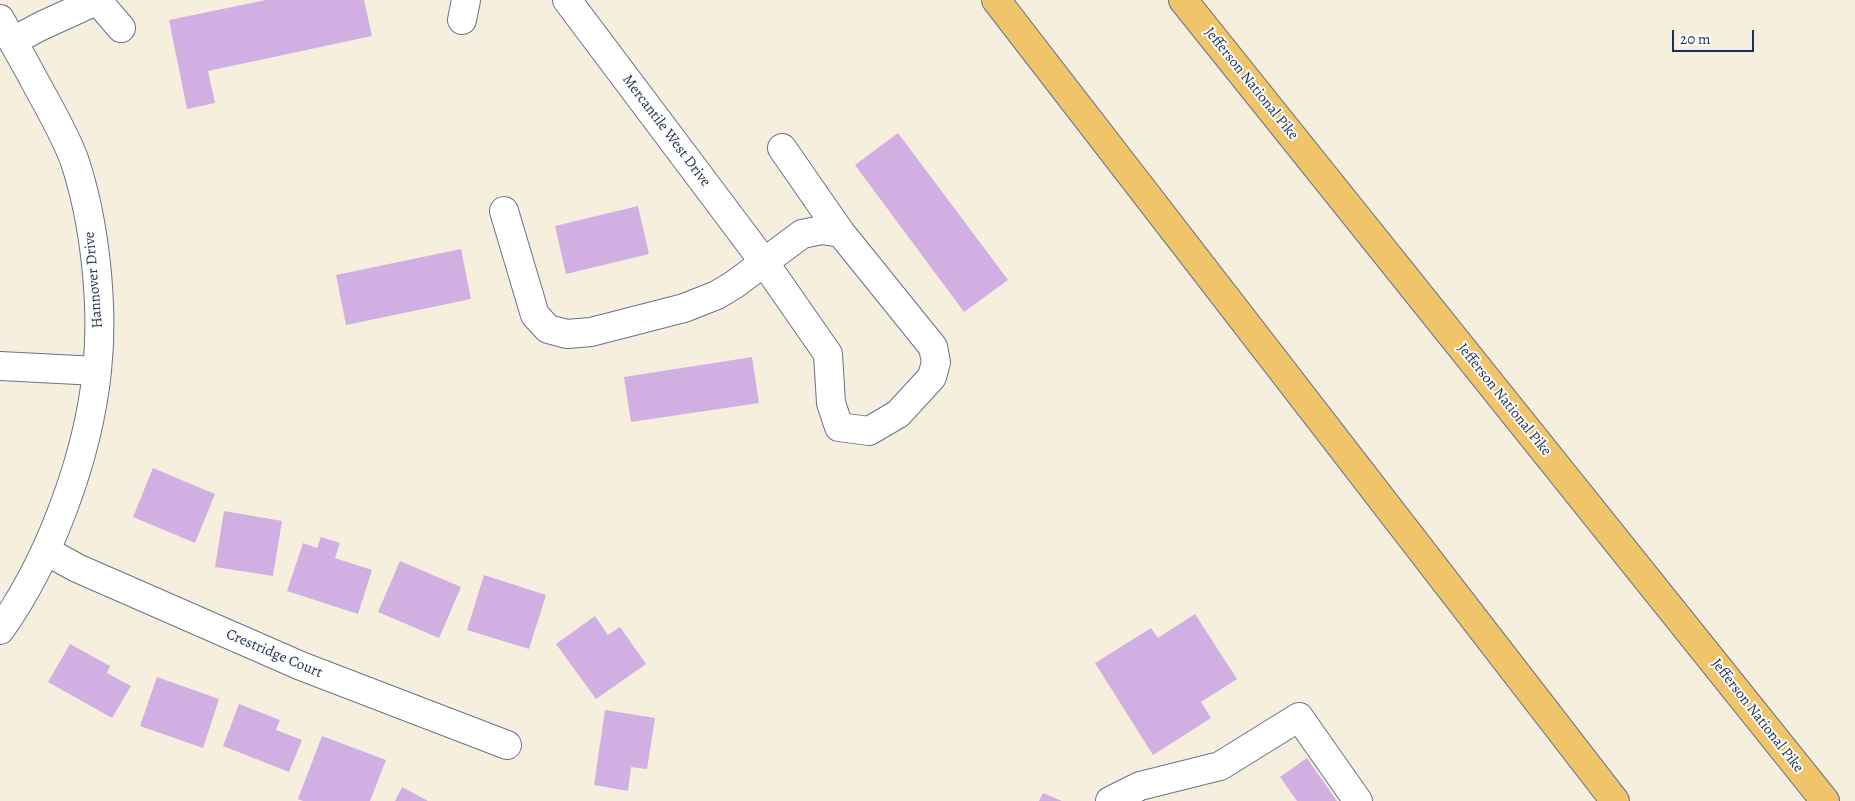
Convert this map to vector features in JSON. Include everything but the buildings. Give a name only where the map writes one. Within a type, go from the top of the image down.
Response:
[{"type":"highway","points":[[996,0],[1615,801]]},
{"type":"highway","name":"Jefferson National Pike","points":[[1183,0],[1824,801]]},
{"type":"street","points":[[6,30],[41,26],[97,0],[120,28]]},
{"type":"street","name":"Mercantile West Drive","points":[[567,0],[764,262],[828,354],[831,403],[839,426],[869,431],[898,414],[932,377],[936,362],[933,347],[841,233],[782,148]]},
{"type":"street","name":"Hannover Drive","points":[[0,630],[19,604],[46,551],[69,494],[89,422],[97,371],[100,316],[87,203],[74,158],[62,131],[6,30]]},
{"type":"street","points":[[504,211],[535,315],[548,329],[567,334],[591,332],[684,308],[717,295],[802,234],[822,230],[841,233]]},
{"type":"street","points":[[0,366],[97,371]]},
{"type":"street","name":"Crestridge Court","points":[[46,551],[77,568],[301,666],[507,745]]},
{"type":"street","points":[[1110,801],[1140,786],[1220,766],[1299,717],[1358,801]]}]
